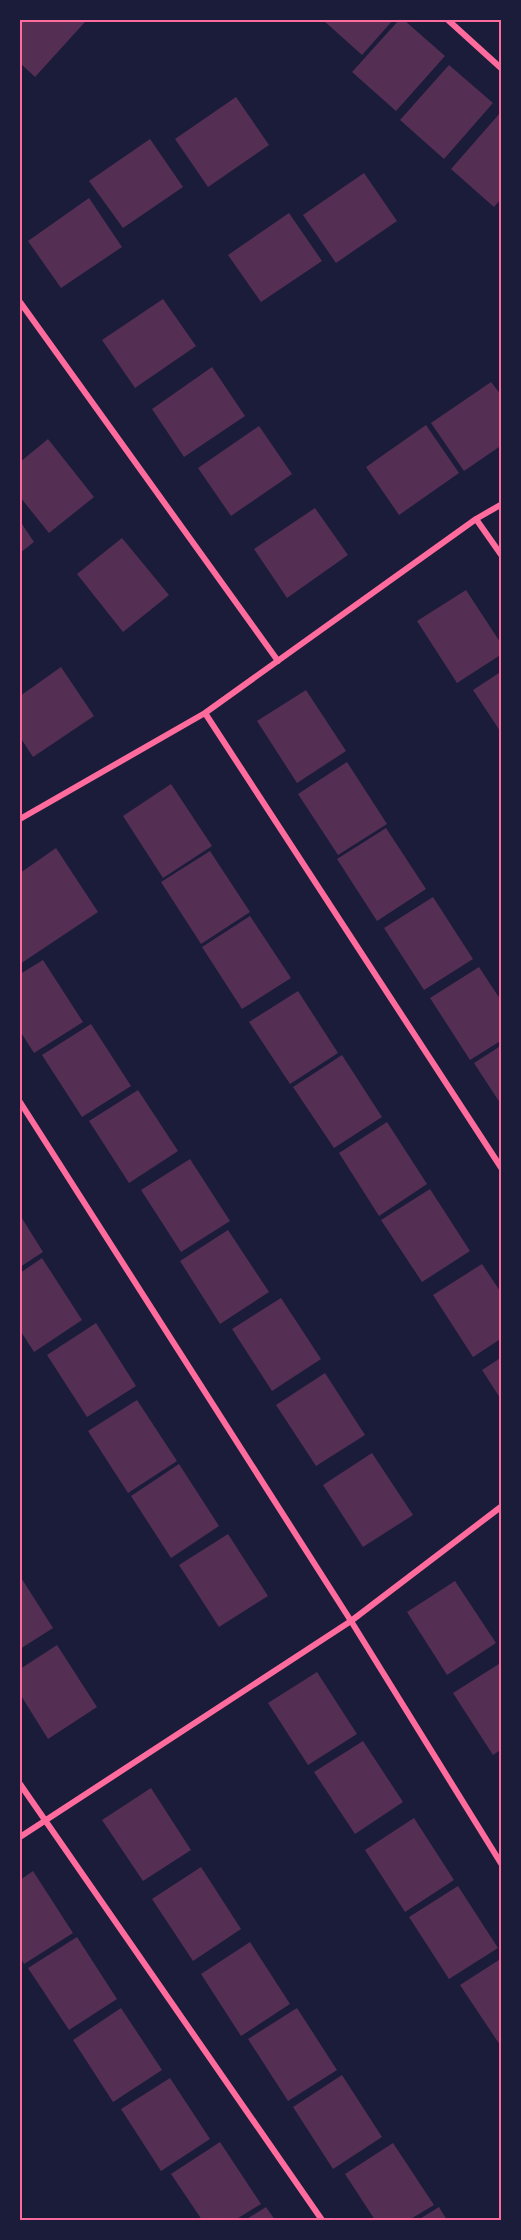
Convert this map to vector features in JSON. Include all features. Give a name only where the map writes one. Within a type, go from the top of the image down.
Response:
[{"type":"street","points":[[448,20],[501,69]]},
{"type":"street","points":[[20,302],[278,661]]},
{"type":"street","points":[[20,819],[204,713],[476,519],[501,504]]},
{"type":"street","points":[[476,519],[501,556]]},
{"type":"street","points":[[204,713],[501,1169]]},
{"type":"street","points":[[20,1102],[351,1621],[501,1865]]},
{"type":"street","points":[[20,1837],[351,1621],[501,1506]]},
{"type":"street","points":[[20,1784],[322,2220]]},
{"type":"building","points":[[20,20],[82,20],[85,22],[35,77],[20,63]]},
{"type":"building","points":[[323,20],[393,20],[362,55]]},
{"type":"building","points":[[399,20],[404,20],[445,56],[396,111],[352,72]]},
{"type":"building","points":[[449,65],[493,103],[444,159],[400,120]]},
{"type":"building","points":[[236,97],[269,145],[208,187],[175,139]]},
{"type":"building","points":[[500,113],[502,115],[502,198],[494,207],[451,169]]},
{"type":"building","points":[[150,139],[183,187],[123,228],[89,181]]},
{"type":"building","points":[[364,173],[397,221],[336,263],[303,215]]},
{"type":"building","points":[[89,198],[122,247],[61,288],[28,241]]},
{"type":"building","points":[[289,213],[322,261],[261,302],[228,255]]},
{"type":"building","points":[[163,299],[196,346],[135,388],[102,340]]},
{"type":"building","points":[[212,367],[245,416],[184,457],[152,409]]},
{"type":"building","points":[[491,382],[502,396],[502,445],[464,471],[431,423]]},
{"type":"building","points":[[426,425],[459,473],[399,515],[366,467]]},
{"type":"building","points":[[259,426],[292,474],[231,516],[198,468]]},
{"type":"building","points":[[48,439],[94,497],[49,533],[20,497],[20,462]]},
{"type":"building","points":[[315,508],[348,555],[287,598],[254,549]]},
{"type":"building","points":[[20,521],[34,542],[20,553]]},
{"type":"building","points":[[122,538],[169,595],[123,632],[77,574]]},
{"type":"building","points":[[466,590],[502,645],[502,654],[457,683],[417,621]]},
{"type":"building","points":[[61,667],[94,716],[33,757],[20,737],[20,696]]},
{"type":"building","points":[[502,671],[502,734],[473,690]]},
{"type":"building","points":[[306,690],[346,751],[297,783],[257,721]]},
{"type":"building","points":[[347,762],[387,824],[338,855],[298,794]]},
{"type":"building","points":[[171,784],[212,846],[163,878],[123,816]]},
{"type":"building","points":[[386,828],[426,889],[377,921],[337,859]]},
{"type":"building","points":[[56,848],[98,912],[20,964],[20,873]]},
{"type":"building","points":[[210,851],[250,912],[201,944],[161,882]]},
{"type":"building","points":[[433,897],[473,959],[424,990],[384,928]]},
{"type":"building","points":[[250,916],[291,978],[242,1009],[202,947]]},
{"type":"building","points":[[43,960],[83,1022],[34,1053],[20,1031],[20,974]]},
{"type":"building","points":[[479,967],[502,1002],[502,1040],[470,1060],[430,998]]},
{"type":"building","points":[[298,991],[338,1053],[290,1084],[249,1022]]},
{"type":"building","points":[[91,1024],[131,1086],[82,1117],[42,1055]]},
{"type":"building","points":[[502,1045],[502,1106],[474,1063]]},
{"type":"building","points":[[342,1055],[382,1117],[334,1148],[293,1087]]},
{"type":"building","points":[[138,1090],[178,1151],[129,1183],[89,1121]]},
{"type":"building","points":[[387,1122],[427,1184],[379,1216],[339,1153]]},
{"type":"building","points":[[190,1159],[230,1221],[181,1252],[141,1190]]},
{"type":"building","points":[[430,1189],[470,1251],[422,1282],[381,1220]]},
{"type":"building","points":[[20,1215],[43,1252],[20,1267]]},
{"type":"building","points":[[228,1230],[269,1292],[220,1324],[180,1261]]},
{"type":"building","points":[[42,1258],[82,1320],[34,1352],[20,1330],[20,1273]]},
{"type":"building","points":[[482,1264],[502,1294],[502,1338],[473,1357],[433,1295]]},
{"type":"building","points":[[281,1298],[321,1359],[272,1391],[232,1329]]},
{"type":"building","points":[[96,1323],[136,1386],[87,1417],[47,1355]]},
{"type":"building","points":[[502,1357],[502,1401],[482,1370]]},
{"type":"building","points":[[325,1373],[365,1435],[316,1466],[276,1405]]},
{"type":"building","points":[[137,1400],[177,1461],[128,1493],[88,1431]]},
{"type":"building","points":[[372,1453],[413,1515],[363,1547],[323,1485]]},
{"type":"building","points":[[179,1464],[219,1526],[171,1558],[131,1496]]},
{"type":"building","points":[[228,1534],[268,1596],[219,1627],[179,1565]]},
{"type":"building","points":[[20,1576],[53,1628],[20,1649]]},
{"type":"building","points":[[455,1581],[496,1643],[447,1675],[407,1612]]},
{"type":"building","points":[[57,1645],[97,1707],[48,1739],[20,1694],[20,1669]]},
{"type":"building","points":[[502,1662],[502,1749],[493,1755],[453,1693]]},
{"type":"building","points":[[317,1672],[357,1734],[308,1765],[268,1703]]},
{"type":"building","points":[[363,1741],[403,1802],[355,1834],[314,1772]]},
{"type":"building","points":[[151,1788],[191,1850],[143,1881],[102,1820]]},
{"type":"building","points":[[414,1818],[454,1880],[405,1912],[365,1850]]},
{"type":"building","points":[[201,1867],[241,1929],[193,1961],[152,1899]]},
{"type":"building","points":[[33,1871],[73,1933],[24,1964],[20,1957],[20,1880]]},
{"type":"building","points":[[458,1886],[498,1948],[449,1979],[409,1917]]},
{"type":"building","points":[[77,1937],[117,1999],[69,2030],[28,1968]]},
{"type":"building","points":[[250,1942],[290,2004],[241,2036],[201,1974]]},
{"type":"building","points":[[502,1958],[502,2048],[460,1985]]},
{"type":"building","points":[[121,2008],[162,2070],[113,2102],[73,2040]]},
{"type":"building","points":[[297,2008],[337,2070],[288,2101],[248,2039]]},
{"type":"building","points":[[342,2075],[382,2137],[333,2169],[293,2107]]},
{"type":"building","points":[[170,2078],[210,2139],[161,2171],[121,2109]]},
{"type":"building","points":[[220,2142],[261,2204],[235,2220],[202,2220],[171,2174]]},
{"type":"building","points":[[393,2143],[434,2205],[409,2220],[375,2220],[345,2174]]},
{"type":"building","points":[[266,2207],[275,2220],[245,2220]]},
{"type":"building","points":[[439,2207],[447,2220],[418,2220]]}]
